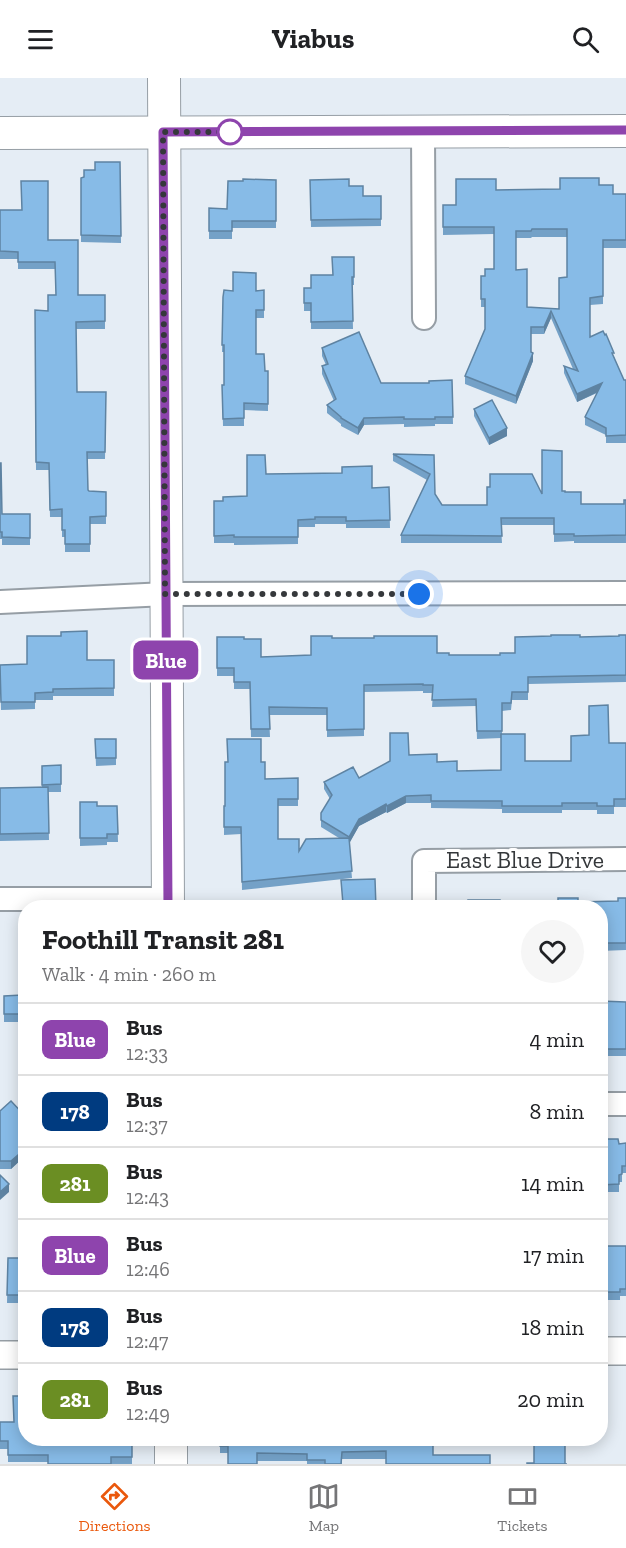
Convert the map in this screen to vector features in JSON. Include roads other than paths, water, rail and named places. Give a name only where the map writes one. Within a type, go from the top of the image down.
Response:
[{"type":"main road","points":[[164,78],[168,900]]},
{"type":"main road","points":[[0,133],[626,130]]},
{"type":"main road","points":[[171,1446],[171,1464]]},
{"type":"street","points":[[423,132],[424,318]]},
{"type":"street","points":[[0,602],[165,594],[626,593]]},
{"type":"street","name":"East Blue Drive","points":[[424,900],[424,861],[626,859]]},
{"type":"street","points":[[0,899],[42,900]]},
{"type":"street","points":[[608,1104],[626,1104]]},
{"type":"street","points":[[608,1351],[626,1351]]},
{"type":"street","points":[[0,1355],[18,1355]]}]
